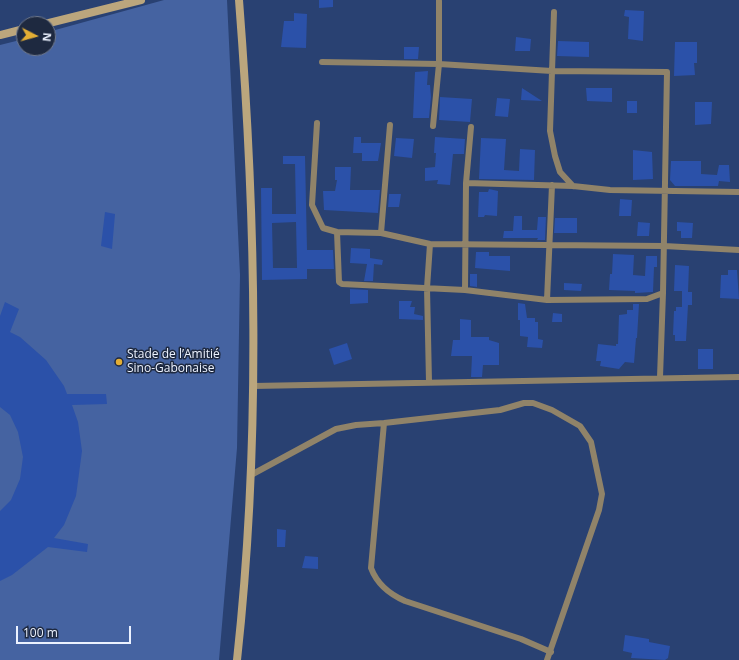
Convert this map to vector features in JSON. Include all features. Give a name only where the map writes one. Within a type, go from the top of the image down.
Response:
[{"type":"main road","points":[[56,21],[141,0]]},
{"type":"main road","points":[[237,660],[250,517],[253,386],[252,238],[248,122],[239,0]]},
{"type":"main road","points":[[0,35],[16,31]]},
{"type":"street","points":[[433,126],[439,64],[439,1]]},
{"type":"street","points":[[554,12],[550,131],[560,172],[573,186]]},
{"type":"street","points":[[322,62],[439,64],[552,71],[667,72],[660,377]]},
{"type":"street","points":[[317,123],[312,205],[323,228],[337,232],[381,233],[430,244],[664,246],[739,250]]},
{"type":"street","points":[[381,233],[390,125]]},
{"type":"street","points":[[465,290],[466,183],[471,127]]},
{"type":"street","points":[[466,183],[573,186],[610,190],[739,192]]},
{"type":"street","points":[[547,300],[552,186]]},
{"type":"street","points":[[337,232],[339,282],[342,284],[465,290],[547,300],[647,299],[663,293]]},
{"type":"street","points":[[429,382],[427,288],[430,244]]},
{"type":"street","points":[[253,386],[660,377],[739,377]]},
{"type":"street","points":[[251,475],[336,429],[356,425],[500,410],[524,403],[533,403],[544,407],[580,426],[591,442],[602,494],[599,510],[548,660]]},
{"type":"street","points":[[384,423],[371,568],[376,579],[392,595],[405,601],[521,639],[551,652]]},
{"type":"shaded area","name":"Stade de l’Amitié Sino-Gabonaise","points":[[164,0],[227,0],[240,275],[237,448],[219,660],[0,660],[0,45],[16,41],[16,56],[56,56],[56,30]]},
{"type":"building","points":[[319,0],[333,0],[333,7],[319,8]]},
{"type":"building","points":[[625,10],[644,11],[643,41],[628,39],[629,17],[624,16]]},
{"type":"building","points":[[294,13],[307,14],[306,48],[281,47],[284,21],[294,21]]},
{"type":"building","points":[[516,37],[531,39],[530,51],[515,51]]},
{"type":"building","points":[[558,41],[589,42],[589,57],[557,56]]},
{"type":"building","points":[[675,42],[697,42],[697,63],[694,63],[695,75],[674,76]]},
{"type":"building","points":[[404,47],[419,47],[418,59],[404,59]]},
{"type":"building","points":[[428,71],[427,85],[430,85],[431,97],[429,118],[413,118],[415,72]]},
{"type":"building","points":[[522,88],[542,101],[521,100]]},
{"type":"building","points":[[586,88],[612,88],[612,102],[587,101]]},
{"type":"building","points":[[440,97],[472,99],[470,122],[439,120]]},
{"type":"building","points":[[497,98],[510,99],[508,117],[495,116]]},
{"type":"building","points":[[627,101],[637,101],[637,113],[627,113]]},
{"type":"building","points":[[695,102],[712,102],[711,124],[695,125]]},
{"type":"building","points":[[354,137],[361,137],[361,143],[381,143],[378,161],[362,161],[362,153],[353,153]]},
{"type":"building","points":[[435,137],[465,139],[464,154],[453,154],[450,185],[437,184],[438,180],[425,181],[425,168],[435,167]]},
{"type":"building","points":[[396,138],[414,139],[412,158],[394,156]]},
{"type":"building","points":[[481,138],[506,139],[504,170],[519,171],[520,149],[535,150],[534,180],[479,179]]},
{"type":"building","points":[[633,150],[652,152],[653,179],[633,180]]},
{"type":"building","points":[[283,156],[305,156],[307,250],[333,250],[334,269],[307,269],[307,279],[262,280],[261,188],[272,188],[272,214],[296,214],[295,164],[283,164]],"holes":[[[296,222],[297,268],[273,268],[272,223]]]},
{"type":"building","points":[[671,161],[701,161],[701,174],[717,175],[719,165],[729,165],[730,182],[719,181],[718,186],[675,186],[670,180]]},
{"type":"building","points":[[335,167],[351,167],[350,190],[380,190],[378,213],[324,210],[323,191],[335,191],[337,180],[335,180]]},
{"type":"building","points":[[489,189],[498,191],[497,216],[485,215],[484,217],[478,217],[479,192],[488,192]]},
{"type":"building","points":[[389,194],[401,194],[399,207],[388,207]]},
{"type":"building","points":[[620,199],[632,200],[631,216],[619,216]]},
{"type":"building","points":[[105,212],[115,214],[112,249],[101,246]]},
{"type":"building","points":[[514,216],[522,216],[522,230],[537,230],[538,217],[546,217],[545,240],[537,240],[538,238],[503,238],[504,231],[513,231]]},
{"type":"building","points":[[555,218],[577,218],[577,233],[554,233]]},
{"type":"building","points":[[638,222],[650,223],[649,236],[637,236]]},
{"type":"building","points":[[677,222],[693,223],[692,238],[681,238],[681,231],[677,231]]},
{"type":"building","points":[[351,248],[370,249],[370,258],[383,260],[382,265],[374,264],[373,281],[364,281],[367,264],[350,263]]},
{"type":"building","points":[[476,252],[489,252],[489,256],[510,256],[510,271],[475,268]]},
{"type":"building","points":[[613,254],[634,255],[633,275],[645,276],[646,256],[657,256],[657,267],[654,267],[653,292],[635,293],[635,291],[609,290],[610,274],[612,274]]},
{"type":"building","points":[[675,265],[689,266],[688,292],[692,292],[692,305],[688,305],[686,341],[675,341],[675,335],[673,335],[674,311],[676,311],[676,307],[682,307],[682,291],[674,291]]},
{"type":"building","points":[[728,270],[737,270],[739,299],[720,298],[721,275],[728,275]]},
{"type":"building","points":[[470,274],[477,274],[477,287],[470,286]]},
{"type":"building","points":[[564,283],[582,284],[581,291],[564,290]]},
{"type":"building","points":[[350,289],[368,290],[368,303],[350,304]]},
{"type":"building","points":[[399,301],[412,301],[410,307],[415,307],[414,314],[423,316],[423,320],[399,319]]},
{"type":"building","points":[[5,302],[19,309],[10,332],[20,337],[46,360],[64,386],[67,394],[106,394],[107,404],[72,405],[78,422],[82,451],[76,496],[64,525],[54,538],[88,544],[87,552],[48,547],[12,575],[0,581],[0,511],[11,500],[20,479],[23,457],[18,432],[10,415],[0,407],[0,316]]},
{"type":"building","points":[[518,303],[525,304],[527,318],[535,318],[535,322],[538,322],[538,339],[543,340],[542,348],[527,347],[528,337],[520,336]]},
{"type":"building","points":[[633,304],[639,304],[634,363],[625,362],[619,369],[600,366],[601,361],[596,361],[598,344],[616,346],[616,344],[618,344],[619,315],[627,314],[627,310],[633,310]]},
{"type":"building","points":[[553,313],[562,314],[562,322],[552,322]]},
{"type":"building","points":[[460,319],[471,320],[471,337],[489,337],[489,340],[499,343],[499,365],[483,365],[482,377],[471,377],[472,356],[451,356],[453,340],[460,340]]},
{"type":"building","points":[[347,343],[352,359],[334,365],[329,349]]},
{"type":"building","points":[[698,349],[713,349],[713,369],[698,369]]},
{"type":"building","points":[[277,529],[286,530],[285,547],[277,547]]},
{"type":"building","points":[[305,556],[318,557],[318,569],[302,568]]},
{"type":"building","points":[[625,635],[649,639],[649,642],[670,646],[668,658],[665,660],[631,658],[632,653],[623,651]]},
{"type":"place","name":"Stade de l’Amitié Sino-Gabonaise","points":[[119,362]]}]
